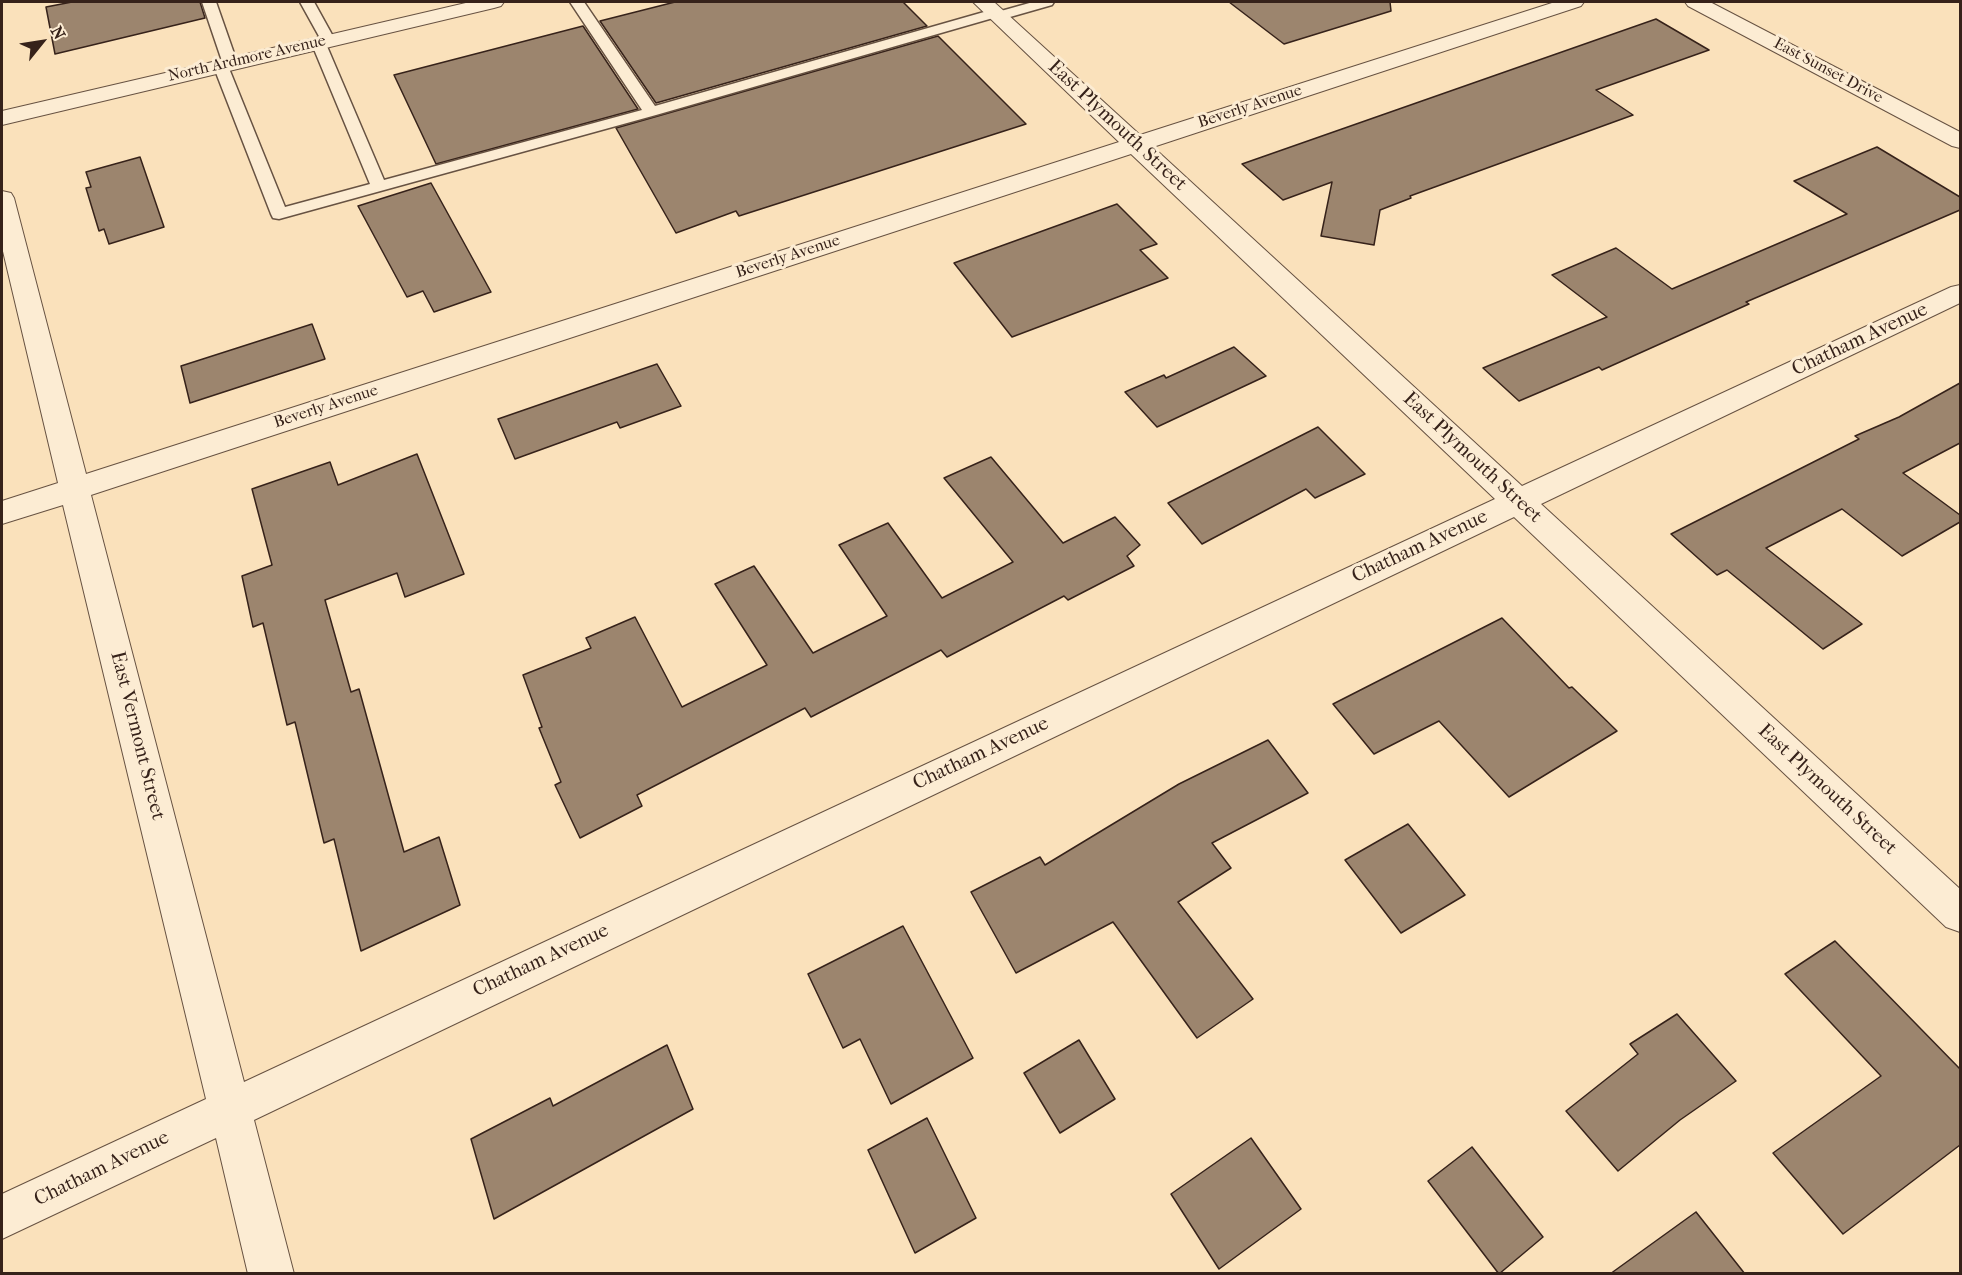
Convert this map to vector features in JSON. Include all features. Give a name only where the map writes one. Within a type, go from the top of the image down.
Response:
[{"type":"street","name":"North Ardmore Avenue","points":[[2,118],[494,2]]},
{"type":"street","name":"Beverly Avenue","points":[[2,513],[1574,2]]},
{"type":"street","name":"East Sunset Drive","points":[[1695,2],[1960,141]]},
{"type":"street","name":"East Plymouth Street","points":[[992,10],[1960,914]]},
{"type":"street","name":"East Vermont Street","points":[[2,198],[271,1274]]},
{"type":"street","name":"Chatham Avenue","points":[[2,1218],[230,1108],[1960,293]]},
{"type":"lane","points":[[209,2],[225,64],[279,214],[651,112],[992,10],[1047,2]]},
{"type":"lane","points":[[307,2],[379,186]]},
{"type":"lane","points":[[577,2],[651,112]]},
{"type":"building","points":[[72,2],[200,2],[205,18],[55,54],[46,7]]},
{"type":"building","points":[[675,2],[903,2],[927,26],[656,103],[600,21]]},
{"type":"building","points":[[1229,2],[1390,2],[1391,11],[1284,44]]},
{"type":"building","points":[[1656,19],[1709,50],[1596,90],[1633,115],[1410,196],[1411,198],[1380,210],[1374,245],[1321,236],[1332,182],[1283,200],[1242,164]]},
{"type":"building","points":[[583,26],[638,109],[436,164],[394,75]]},
{"type":"building","points":[[938,36],[1026,124],[739,216],[736,211],[676,233],[616,128]]},
{"type":"building","points":[[1877,147],[1960,197],[1960,210],[1746,302],[1749,304],[1602,370],[1599,367],[1519,401],[1483,368],[1607,317],[1552,275],[1616,248],[1672,289],[1847,214],[1794,181]]},
{"type":"building","points":[[140,157],[164,227],[109,244],[104,229],[99,231],[86,188],[91,187],[86,172]]},
{"type":"building","points":[[431,183],[491,292],[434,312],[423,291],[407,297],[358,206]]},
{"type":"building","points":[[1117,204],[1157,244],[1140,250],[1168,278],[1012,337],[954,263]]},
{"type":"building","points":[[312,324],[325,359],[190,403],[181,366]]},
{"type":"building","points":[[1234,347],[1266,376],[1157,427],[1125,392],[1164,375],[1166,378]]},
{"type":"building","points":[[657,364],[681,406],[620,428],[617,422],[515,459],[498,419]]},
{"type":"building","points":[[1960,383],[1960,443],[1903,473],[1960,515],[1960,522],[1902,556],[1842,509],[1766,548],[1862,624],[1823,649],[1727,570],[1717,575],[1671,534],[1859,439],[1855,436],[1899,417]]},
{"type":"building","points":[[1318,427],[1365,474],[1315,498],[1306,489],[1202,544],[1168,503]]},
{"type":"building","points":[[417,454],[464,574],[405,597],[397,573],[325,600],[351,692],[359,689],[404,852],[439,837],[460,905],[361,951],[334,839],[324,843],[295,722],[287,725],[263,623],[253,627],[242,576],[272,565],[252,489],[330,462],[338,485]]},
{"type":"building","points":[[991,457],[1063,543],[1115,517],[1140,545],[1127,556],[1134,566],[1068,600],[1064,596],[947,657],[941,650],[811,717],[805,708],[637,795],[642,806],[580,838],[555,785],[561,782],[539,728],[542,727],[523,675],[591,648],[586,638],[635,617],[682,707],[767,665],[715,584],[754,566],[813,653],[887,616],[839,545],[888,523],[942,598],[1013,562],[944,478]]},
{"type":"building","points":[[1502,618],[1569,688],[1572,687],[1617,731],[1509,797],[1439,721],[1374,754],[1333,704]]},
{"type":"building","points":[[1268,740],[1308,793],[1212,843],[1231,868],[1178,902],[1253,999],[1197,1038],[1113,922],[1016,973],[971,892],[1040,857],[1045,865],[1179,784]]},
{"type":"building","points":[[1408,824],[1465,895],[1401,933],[1345,860]]},
{"type":"building","points":[[903,926],[973,1058],[891,1104],[860,1039],[843,1048],[808,974]]},
{"type":"building","points":[[1835,941],[1960,1069],[1960,1145],[1843,1234],[1773,1153],[1881,1076],[1785,974]]},
{"type":"building","points":[[1677,1014],[1736,1081],[1680,1120],[1618,1171],[1566,1111],[1638,1054],[1630,1044]]},
{"type":"building","points":[[1079,1040],[1115,1099],[1060,1133],[1024,1073]]},
{"type":"building","points":[[667,1045],[693,1109],[494,1219],[471,1139],[550,1098],[553,1106]]},
{"type":"building","points":[[927,1118],[976,1218],[915,1253],[868,1150]]},
{"type":"building","points":[[1251,1138],[1301,1209],[1219,1269],[1171,1194]]},
{"type":"building","points":[[1472,1147],[1543,1237],[1499,1274],[1428,1181]]},
{"type":"building","points":[[1696,1212],[1745,1274],[1610,1274]]}]
